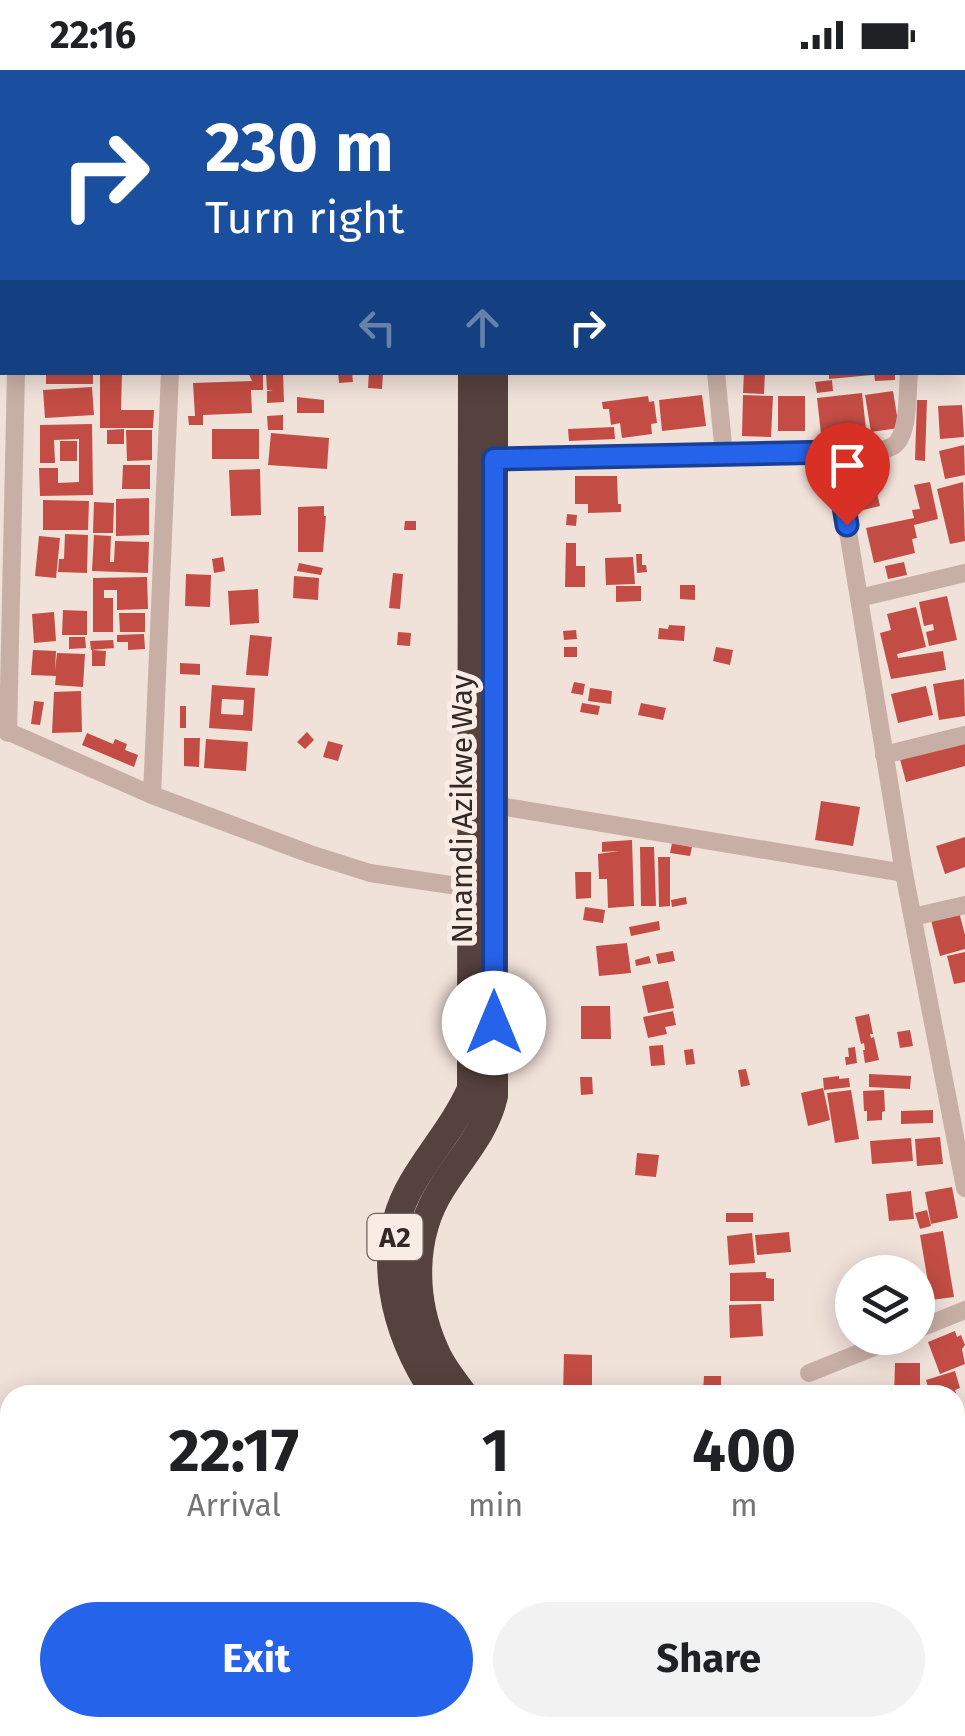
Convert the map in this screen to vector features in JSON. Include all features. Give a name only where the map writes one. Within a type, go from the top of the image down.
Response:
[{"type":"highway","name":"Nnamdi Azikwe Way","points":[[429,1385],[414,1362],[399,1323],[392,1286],[392,1251],[397,1219],[411,1185],[472,1090],[472,375]]},
{"type":"highway","name":"Nnamdi Azikwe Way","points":[[457,1385],[436,1354],[424,1321],[418,1285],[419,1252],[425,1222],[440,1191],[484,1128],[494,1096],[494,375]]},
{"type":"street","points":[[16,375],[4,731],[152,795],[310,854],[370,873],[471,888]]},
{"type":"street","points":[[152,795],[170,375]]},
{"type":"street","points":[[716,375],[724,454]]},
{"type":"street","points":[[494,459],[888,449],[898,444],[905,429],[909,375]]},
{"type":"street","points":[[835,452],[904,873],[965,1188]]},
{"type":"street","points":[[859,598],[965,573]]},
{"type":"street","points":[[884,755],[965,736]]},
{"type":"street","points":[[494,805],[904,873]]},
{"type":"street","points":[[913,916],[965,905]]},
{"type":"street","points":[[944,1080],[965,1075]]},
{"type":"street","points":[[935,1322],[965,1310]]},
{"type":"street","points":[[810,1373],[855,1355]]},
{"type":"building","points":[[46,375],[93,375],[93,384],[46,384]]},
{"type":"building","points":[[100,375],[122,375],[121,410],[154,410],[153,428],[100,428]]},
{"type":"building","points":[[249,375],[263,375],[263,390],[251,390],[252,413],[203,415],[203,425],[189,425],[188,416],[195,416],[193,383],[252,381]]},
{"type":"building","points":[[266,375],[283,375],[284,402],[267,403],[267,391],[273,390],[267,390]]},
{"type":"building","points":[[338,375],[352,375],[353,382],[339,383]]},
{"type":"building","points":[[369,375],[383,375],[382,389],[368,388]]},
{"type":"building","points":[[744,375],[765,375],[764,394],[743,393]]},
{"type":"building","points":[[829,375],[872,375],[829,379]]},
{"type":"building","points":[[874,375],[895,375],[895,380],[875,381]]},
{"type":"building","points":[[832,380],[833,391],[817,393],[815,382]]},
{"type":"building","points":[[92,387],[94,415],[45,418],[43,390]]},
{"type":"building","points":[[893,391],[899,428],[871,432],[865,395]]},
{"type":"building","points":[[862,393],[866,429],[821,434],[817,398]]},
{"type":"building","points":[[702,395],[706,426],[662,431],[659,400]]},
{"type":"building","points":[[743,395],[773,396],[771,437],[742,436]]},
{"type":"building","points":[[648,396],[649,402],[654,401],[657,423],[651,424],[652,434],[622,438],[620,423],[611,425],[609,409],[603,409],[602,402]]},
{"type":"building","points":[[778,396],[805,396],[805,431],[778,431]]},
{"type":"building","points":[[297,397],[324,400],[324,413],[297,413]]},
{"type":"building","points":[[917,400],[927,400],[925,461],[915,460]]},
{"type":"building","points":[[962,405],[964,437],[940,439],[938,406]]},
{"type":"building","points":[[283,415],[283,430],[268,430],[267,416]]},
{"type":"building","points":[[92,424],[93,495],[40,496],[39,468],[58,468],[58,483],[79,482],[79,439],[54,440],[55,463],[40,463],[40,425]]},
{"type":"building","points":[[614,427],[615,439],[569,441],[568,429]]},
{"type":"building","points":[[124,429],[124,444],[107,444],[107,430]]},
{"type":"building","points":[[212,429],[259,429],[259,459],[212,459]]},
{"type":"building","points":[[126,430],[152,430],[152,460],[127,461]]},
{"type":"building","points":[[271,433],[329,438],[327,469],[268,465]]},
{"type":"building","points":[[60,441],[77,441],[77,461],[60,461]]},
{"type":"building","points":[[964,445],[965,475],[945,479],[939,451]]},
{"type":"building","points":[[869,459],[880,506],[863,510],[852,463]]},
{"type":"building","points":[[123,465],[150,465],[150,489],[122,489]]},
{"type":"building","points":[[824,465],[825,478],[814,479],[813,466]]},
{"type":"building","points":[[260,469],[261,515],[231,516],[229,470]]},
{"type":"building","points":[[575,476],[617,476],[621,512],[588,513],[588,504],[575,504]]},
{"type":"building","points":[[930,482],[938,519],[914,525],[915,553],[874,563],[866,528],[914,518],[912,510],[920,509],[914,485]]},
{"type":"building","points":[[963,482],[965,541],[950,544],[937,489]]},
{"type":"building","points":[[149,498],[149,535],[116,536],[116,499]]},
{"type":"building","points":[[43,500],[89,501],[88,530],[43,530]]},
{"type":"building","points":[[94,502],[114,503],[113,533],[93,533]]},
{"type":"building","points":[[324,506],[323,552],[298,552],[298,507]]},
{"type":"building","points":[[567,514],[577,515],[576,526],[566,525]]},
{"type":"building","points":[[405,521],[416,521],[416,530],[404,530]]},
{"type":"building","points":[[65,534],[88,535],[87,573],[58,572],[59,559],[64,559]]},
{"type":"building","points":[[94,535],[111,536],[110,562],[114,562],[115,541],[149,542],[148,573],[92,571]]},
{"type":"building","points":[[39,536],[60,538],[56,578],[35,576]]},
{"type":"building","points":[[566,543],[576,543],[576,566],[585,566],[585,587],[565,587]]},
{"type":"building","points":[[636,554],[642,554],[647,572],[637,573]]},
{"type":"building","points":[[223,557],[225,571],[214,573],[212,559]]},
{"type":"building","points":[[633,557],[635,584],[606,585],[605,558]]},
{"type":"building","points":[[904,562],[907,575],[888,579],[885,566]]},
{"type":"building","points":[[299,563],[323,568],[321,575],[297,571]]},
{"type":"building","points":[[393,573],[403,574],[400,609],[389,608]]},
{"type":"building","points":[[186,574],[211,575],[210,607],[185,606]]},
{"type":"building","points":[[294,576],[319,578],[318,600],[293,598]]},
{"type":"building","points":[[147,577],[148,609],[117,610],[117,590],[104,590],[104,598],[113,598],[113,632],[93,632],[93,578]]},
{"type":"building","points":[[680,585],[695,585],[695,600],[680,599]]},
{"type":"building","points":[[616,586],[641,586],[641,601],[616,602]]},
{"type":"building","points":[[258,589],[259,623],[230,625],[228,591]]},
{"type":"building","points":[[947,596],[957,640],[929,646],[926,632],[934,630],[933,624],[924,626],[919,602]]},
{"type":"building","points":[[916,607],[926,647],[897,654],[898,658],[943,651],[946,670],[891,679],[880,633],[891,630],[887,614]]},
{"type":"building","points":[[63,610],[87,611],[87,635],[62,635]]},
{"type":"building","points":[[54,612],[56,641],[34,643],[32,614]]},
{"type":"building","points":[[119,613],[145,613],[145,632],[120,632]]},
{"type":"building","points":[[669,625],[685,626],[684,641],[658,639],[659,628],[668,629]]},
{"type":"building","points":[[576,630],[577,639],[564,640],[563,631]]},
{"type":"building","points":[[398,632],[411,633],[410,646],[397,645]]},
{"type":"building","points":[[144,634],[145,649],[128,650],[128,642],[117,642],[117,635]]},
{"type":"building","points":[[250,635],[272,637],[268,676],[246,675]]},
{"type":"building","points":[[69,637],[85,637],[86,648],[69,649]]},
{"type":"building","points":[[113,640],[114,648],[91,650],[90,641]]},
{"type":"building","points":[[564,647],[577,647],[577,657],[564,657]]},
{"type":"building","points":[[716,647],[733,650],[730,665],[713,661]]},
{"type":"building","points":[[33,650],[56,651],[55,671],[57,653],[85,654],[83,687],[55,685],[56,676],[31,675]]},
{"type":"building","points":[[92,650],[106,651],[105,666],[92,666]]},
{"type":"building","points":[[180,663],[200,664],[200,675],[180,674]]},
{"type":"building","points":[[964,679],[965,716],[939,720],[933,684]]},
{"type":"building","points":[[574,682],[585,684],[583,695],[571,693]]},
{"type":"building","points":[[212,685],[255,688],[252,731],[209,728]],"holes":[[[222,699],[244,700],[243,715],[221,714]]]},
{"type":"building","points":[[926,686],[933,715],[898,723],[891,694]]},
{"type":"building","points":[[590,688],[612,691],[611,704],[588,701]]},
{"type":"building","points":[[81,691],[82,732],[52,733],[54,692]]},
{"type":"building","points":[[34,701],[44,702],[40,725],[31,724]]},
{"type":"building","points":[[582,703],[600,706],[598,715],[580,712]]},
{"type":"building","points":[[641,703],[666,708],[663,720],[638,715]]},
{"type":"building","points":[[180,706],[186,706],[186,728],[180,728]]},
{"type":"building","points":[[307,732],[314,740],[305,749],[297,742]]},
{"type":"building","points":[[87,733],[113,744],[115,739],[127,744],[125,750],[138,755],[134,767],[82,745]]},
{"type":"building","points":[[184,738],[200,738],[199,767],[184,766]]},
{"type":"building","points":[[206,739],[248,742],[246,771],[204,768]]},
{"type":"building","points":[[328,741],[343,745],[338,761],[323,757]]},
{"type":"building","points":[[965,742],[965,766],[906,782],[900,759]]},
{"type":"building","points":[[821,801],[860,807],[853,846],[815,840]]},
{"type":"building","points":[[965,837],[965,867],[945,874],[936,846]]},
{"type":"building","points":[[632,840],[634,906],[608,908],[607,879],[599,879],[598,854],[619,851],[602,852],[602,842]]},
{"type":"building","points":[[672,843],[692,847],[690,856],[670,853]]},
{"type":"building","points":[[640,847],[654,847],[656,906],[641,906]]},
{"type":"building","points":[[658,857],[670,857],[670,906],[659,907]]},
{"type":"building","points":[[575,872],[591,872],[591,898],[576,899]]},
{"type":"building","points":[[686,897],[687,904],[672,907],[671,900]]},
{"type":"building","points":[[585,907],[605,910],[603,923],[583,920]]},
{"type":"building","points":[[959,912],[965,949],[940,956],[931,920]]},
{"type":"building","points":[[659,921],[660,930],[631,936],[629,927]]},
{"type":"building","points":[[627,943],[631,973],[599,976],[596,946]]},
{"type":"building","points":[[673,951],[675,961],[658,964],[656,954]]},
{"type":"building","points":[[965,952],[965,982],[954,984],[947,956]]},
{"type":"building","points":[[649,956],[651,963],[636,966],[635,960]]},
{"type":"building","points":[[668,981],[674,1008],[648,1013],[642,986]]},
{"type":"building","points":[[581,1006],[610,1006],[611,1039],[581,1039]]},
{"type":"building","points":[[673,1011],[676,1025],[665,1027],[667,1034],[648,1038],[643,1017]]},
{"type":"building","points":[[869,1014],[870,1034],[879,1060],[865,1063],[864,1043],[861,1044],[855,1017]]},
{"type":"building","points":[[910,1030],[913,1046],[900,1048],[897,1032]]},
{"type":"building","points":[[663,1045],[665,1065],[651,1066],[649,1046]]},
{"type":"building","points":[[855,1047],[857,1063],[846,1065],[848,1048]]},
{"type":"building","points":[[693,1049],[695,1064],[686,1065],[684,1050]]},
{"type":"building","points":[[746,1069],[750,1085],[741,1087],[738,1070]]},
{"type":"building","points":[[869,1074],[911,1076],[910,1089],[869,1087]]},
{"type":"building","points":[[580,1077],[592,1077],[593,1094],[581,1095]]},
{"type":"building","points":[[823,1078],[849,1078],[850,1087],[824,1090]]},
{"type":"building","points":[[823,1088],[830,1120],[808,1126],[801,1093]]},
{"type":"building","points":[[851,1090],[859,1139],[835,1143],[827,1093]]},
{"type":"building","points":[[884,1090],[882,1120],[867,1121],[863,1091]]},
{"type":"building","points":[[933,1110],[933,1123],[901,1124],[901,1111]]},
{"type":"building","points":[[940,1137],[943,1164],[917,1166],[915,1139]]},
{"type":"building","points":[[911,1138],[913,1161],[872,1164],[870,1141]]},
{"type":"building","points":[[637,1153],[659,1155],[656,1177],[635,1175]]},
{"type":"building","points":[[952,1187],[958,1218],[931,1224],[925,1192]]},
{"type":"building","points":[[911,1191],[914,1219],[889,1221],[886,1194]]},
{"type":"building","points":[[927,1210],[931,1226],[920,1229],[915,1213]]},
{"type":"building","points":[[726,1213],[753,1213],[753,1222],[726,1222]]},
{"type":"building","points":[[943,1231],[954,1297],[935,1299],[935,1255],[923,1255],[920,1235]]},
{"type":"building","points":[[789,1232],[791,1252],[757,1255],[755,1235]]},
{"type":"building","points":[[752,1233],[755,1263],[729,1265],[727,1236]]},
{"type":"building","points":[[766,1272],[766,1278],[774,1279],[774,1301],[730,1301],[730,1273]]},
{"type":"building","points":[[761,1304],[763,1336],[730,1338],[729,1305]]},
{"type":"building","points":[[955,1331],[957,1337],[961,1335],[965,1364],[940,1374],[933,1355],[935,1339]]},
{"type":"building","points":[[564,1354],[592,1355],[592,1385],[563,1385]]},
{"type":"building","points":[[895,1363],[920,1363],[920,1385],[894,1385]]},
{"type":"building","points":[[955,1371],[959,1385],[927,1385],[926,1380]]},
{"type":"building","points":[[704,1376],[721,1376],[721,1385],[703,1385]]},
{"type":"route","points":[[494,1023],[494,459],[835,452],[847,525]]}]
